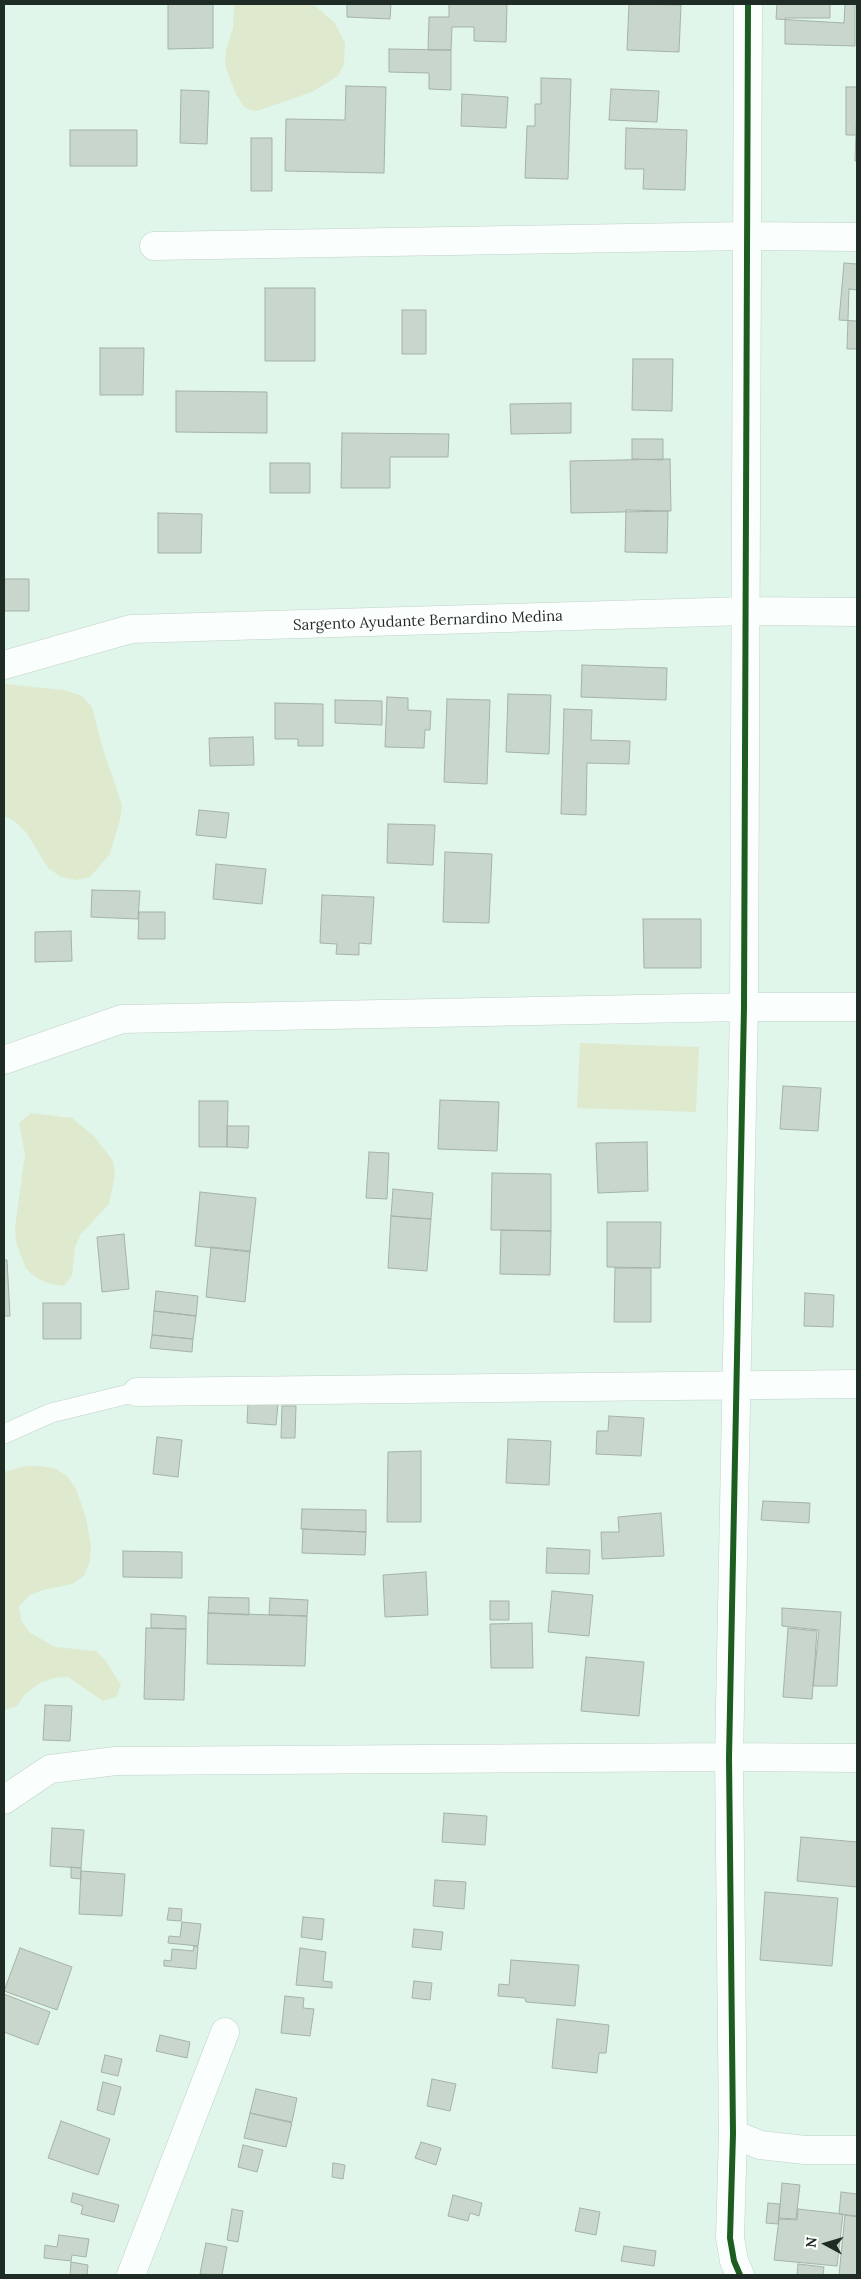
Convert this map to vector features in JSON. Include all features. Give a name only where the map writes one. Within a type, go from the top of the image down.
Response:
[{"type":"street","points":[[740,2275],[734,2261],[730,2238],[733,2134],[729,1757],[744,1007],[748,4]]},
{"type":"street","points":[[154,246],[746,236],[857,236]]},
{"type":"street","name":"Sargento Ayudante Bernardino Medina","points":[[4,665],[131,629],[746,611],[857,612]]},
{"type":"street","points":[[4,1060],[122,1019],[744,1007],[857,1007]]},
{"type":"street","points":[[137,1392],[857,1384]]},
{"type":"street","points":[[4,1800],[50,1769],[116,1761],[729,1757],[857,1758]]},
{"type":"street","points":[[131,2275],[224,2032]]},
{"type":"street","points":[[733,2134],[760,2145],[805,2150],[857,2150]]},
{"type":"lane","points":[[4,1434],[51,1413],[137,1392]]},
{"type":"green space","points":[[234,4],[313,4],[335,23],[345,43],[344,64],[338,76],[312,92],[257,111],[244,107],[236,94],[225,65],[226,50],[233,28]]},
{"type":"green space","points":[[4,684],[64,690],[82,696],[92,707],[103,749],[122,805],[120,820],[110,854],[90,877],[76,880],[61,877],[48,868],[26,832],[13,820],[4,816]]},
{"type":"green space","points":[[580,1043],[699,1047],[696,1112],[577,1108]]},
{"type":"green space","points":[[31,1113],[72,1118],[94,1136],[113,1161],[115,1175],[109,1204],[81,1234],[75,1247],[72,1275],[64,1286],[50,1284],[37,1278],[26,1269],[16,1242],[15,1228],[25,1154],[19,1123]]},
{"type":"green space","points":[[26,1466],[56,1469],[68,1477],[76,1489],[86,1518],[91,1546],[90,1561],[84,1576],[72,1584],[43,1590],[30,1595],[19,1606],[21,1620],[29,1632],[55,1647],[96,1651],[106,1661],[121,1685],[116,1697],[103,1701],[68,1677],[54,1678],[40,1683],[25,1694],[17,1706],[4,1710],[4,1472]]},
{"type":"building","points":[[168,4],[213,4],[213,48],[168,49]]},
{"type":"building","points":[[347,4],[391,4],[390,19],[347,17]]},
{"type":"building","points":[[449,4],[507,4],[506,42],[474,41],[474,27],[452,27],[451,50],[428,50],[429,17],[449,17]]},
{"type":"building","points":[[629,4],[681,5],[679,52],[627,50]]},
{"type":"building","points":[[777,4],[845,4],[844,23],[776,19]]},
{"type":"building","points":[[830,4],[855,4],[855,46],[785,44],[785,18],[830,18]]},
{"type":"building","points":[[389,49],[451,50],[451,90],[429,89],[429,73],[389,72]]},
{"type":"building","points":[[541,78],[571,79],[568,179],[525,178],[527,126],[535,126],[535,104],[541,104]]},
{"type":"building","points":[[346,86],[386,87],[384,173],[285,171],[286,119],[345,120]]},
{"type":"building","points":[[846,87],[857,87],[857,135],[846,135]]},
{"type":"building","points":[[611,89],[659,91],[657,122],[609,120]]},
{"type":"building","points":[[181,90],[209,91],[207,144],[180,143]]},
{"type":"building","points":[[462,94],[508,97],[506,128],[461,126]]},
{"type":"building","points":[[857,105],[857,161],[855,161]]},
{"type":"building","points":[[626,128],[687,130],[685,190],[643,189],[644,169],[625,169]]},
{"type":"building","points":[[70,130],[137,130],[137,166],[70,166]]},
{"type":"building","points":[[251,138],[272,138],[272,191],[251,191]]},
{"type":"building","points":[[844,263],[857,264],[857,321],[839,320]]},
{"type":"building","points":[[265,288],[315,288],[315,361],[265,361]]},
{"type":"building","points":[[849,289],[857,290],[857,349],[847,349]]},
{"type":"building","points":[[402,310],[426,310],[426,354],[402,354]]},
{"type":"building","points":[[100,348],[144,348],[143,395],[100,395]]},
{"type":"building","points":[[633,359],[673,359],[672,411],[632,410]]},
{"type":"building","points":[[176,391],[267,392],[267,433],[176,432]]},
{"type":"building","points":[[571,403],[571,433],[511,434],[510,404]]},
{"type":"building","points":[[342,433],[449,434],[448,457],[390,457],[390,488],[341,488]]},
{"type":"building","points":[[632,439],[663,439],[663,460],[632,459]]},
{"type":"building","points":[[670,459],[671,511],[571,513],[570,461]]},
{"type":"building","points":[[270,463],[310,463],[310,493],[270,493]]},
{"type":"building","points":[[626,510],[668,511],[667,553],[625,552]]},
{"type":"building","points":[[158,513],[202,514],[201,553],[158,553]]},
{"type":"building","points":[[4,579],[29,579],[29,611],[4,611]]},
{"type":"building","points":[[582,665],[667,668],[666,700],[581,697]]},
{"type":"building","points":[[508,694],[551,695],[549,754],[506,752]]},
{"type":"building","points":[[387,697],[408,698],[408,710],[431,711],[430,730],[425,730],[424,748],[385,747]]},
{"type":"building","points":[[447,699],[490,700],[487,784],[444,782]]},
{"type":"building","points":[[335,700],[382,701],[382,725],[335,723]]},
{"type":"building","points":[[275,703],[323,704],[323,746],[298,746],[298,739],[275,739]]},
{"type":"building","points":[[564,709],[592,710],[591,740],[630,741],[629,764],[587,763],[586,815],[561,814]]},
{"type":"building","points":[[253,737],[254,765],[210,766],[209,738]]},
{"type":"building","points":[[199,810],[229,813],[226,838],[196,835]]},
{"type":"building","points":[[388,824],[435,825],[433,865],[387,863]]},
{"type":"building","points":[[445,852],[492,854],[489,923],[443,922]]},
{"type":"building","points":[[216,864],[266,869],[262,904],[213,899]]},
{"type":"building","points":[[92,890],[140,891],[138,919],[91,917]]},
{"type":"building","points":[[322,895],[374,897],[371,944],[359,943],[359,955],[336,954],[337,944],[320,943]]},
{"type":"building","points":[[139,912],[165,912],[165,939],[138,939]]},
{"type":"building","points":[[643,919],[701,919],[701,968],[644,968]]},
{"type":"building","points":[[71,931],[72,961],[35,962],[35,932]]},
{"type":"building","points":[[783,1086],[821,1088],[818,1131],[780,1129]]},
{"type":"building","points":[[440,1100],[499,1102],[497,1151],[438,1149]]},
{"type":"building","points":[[199,1101],[228,1101],[227,1147],[199,1147]]},
{"type":"building","points":[[227,1126],[249,1126],[248,1148],[227,1147]]},
{"type":"building","points":[[647,1142],[648,1191],[598,1193],[596,1143]]},
{"type":"building","points":[[369,1152],[389,1153],[387,1199],[366,1198]]},
{"type":"building","points":[[492,1173],[551,1174],[551,1231],[491,1230]]},
{"type":"building","points":[[393,1189],[433,1193],[431,1219],[391,1216]]},
{"type":"building","points":[[200,1192],[256,1198],[250,1252],[195,1246]]},
{"type":"building","points":[[391,1216],[431,1219],[427,1271],[388,1268]]},
{"type":"building","points":[[607,1222],[661,1222],[660,1268],[607,1267]]},
{"type":"building","points":[[501,1230],[551,1231],[550,1275],[500,1274]]},
{"type":"building","points":[[124,1234],[129,1289],[102,1292],[97,1237]]},
{"type":"building","points":[[211,1247],[250,1251],[245,1302],[206,1297]]},
{"type":"building","points":[[4,1260],[7,1260],[10,1316],[4,1316]]},
{"type":"building","points":[[615,1268],[651,1268],[651,1322],[614,1322]]},
{"type":"building","points":[[156,1291],[198,1296],[196,1316],[154,1311]]},
{"type":"building","points":[[805,1293],[834,1295],[833,1327],[804,1326]]},
{"type":"building","points":[[43,1303],[81,1303],[81,1339],[43,1339]]},
{"type":"building","points":[[154,1311],[196,1316],[193,1339],[152,1335]]},
{"type":"building","points":[[152,1335],[193,1339],[192,1352],[150,1348]]},
{"type":"building","points":[[248,1402],[278,1404],[276,1425],[247,1423]]},
{"type":"building","points":[[282,1406],[296,1406],[295,1438],[281,1438]]},
{"type":"building","points":[[609,1416],[644,1418],[641,1456],[596,1454],[597,1431],[608,1431]]},
{"type":"building","points":[[157,1437],[182,1440],[178,1477],[153,1474]]},
{"type":"building","points":[[508,1439],[551,1441],[549,1485],[506,1483]]},
{"type":"building","points":[[421,1451],[421,1522],[387,1522],[388,1452]]},
{"type":"building","points":[[763,1501],[810,1503],[809,1523],[761,1520]]},
{"type":"building","points":[[302,1509],[366,1510],[366,1532],[301,1529]]},
{"type":"building","points":[[661,1513],[664,1556],[602,1559],[601,1532],[619,1532],[618,1517]]},
{"type":"building","points":[[303,1529],[366,1532],[365,1555],[302,1553]]},
{"type":"building","points":[[547,1548],[590,1550],[589,1574],[546,1573]]},
{"type":"building","points":[[123,1551],[182,1552],[182,1578],[123,1577]]},
{"type":"building","points":[[426,1572],[428,1615],[385,1617],[383,1575]]},
{"type":"building","points":[[552,1591],[593,1595],[589,1636],[548,1632]]},
{"type":"building","points":[[209,1597],[249,1598],[249,1615],[208,1613]]},
{"type":"building","points":[[270,1598],[308,1600],[307,1616],[269,1615]]},
{"type":"building","points":[[490,1601],[509,1601],[509,1620],[490,1620]]},
{"type":"building","points":[[782,1608],[841,1612],[837,1686],[813,1686],[819,1630],[782,1626]]},
{"type":"building","points":[[208,1613],[307,1616],[305,1666],[207,1664]]},
{"type":"building","points":[[151,1614],[186,1616],[186,1629],[151,1628]]},
{"type":"building","points":[[532,1623],[533,1668],[491,1668],[490,1624]]},
{"type":"building","points":[[146,1628],[186,1629],[184,1700],[144,1699]]},
{"type":"building","points":[[788,1628],[817,1631],[812,1699],[783,1697]]},
{"type":"building","points":[[586,1657],[644,1662],[639,1716],[581,1711]]},
{"type":"building","points":[[45,1705],[72,1706],[70,1741],[43,1740]]},
{"type":"building","points":[[444,1813],[487,1816],[485,1845],[442,1842]]},
{"type":"building","points":[[52,1828],[84,1830],[81,1868],[50,1866]]},
{"type":"building","points":[[801,1837],[857,1842],[857,1887],[797,1881]]},
{"type":"building","points":[[71,1867],[81,1868],[81,1879],[71,1878]]},
{"type":"building","points":[[81,1871],[125,1874],[122,1916],[79,1914]]},
{"type":"building","points":[[435,1880],[466,1882],[464,1909],[433,1906]]},
{"type":"building","points":[[765,1892],[838,1898],[832,1966],[760,1960]]},
{"type":"building","points":[[169,1908],[182,1909],[181,1921],[167,1920]]},
{"type":"building","points":[[303,1917],[324,1919],[322,1940],[301,1937]]},
{"type":"building","points":[[182,1922],[201,1924],[198,1946],[168,1943],[169,1936],[180,1937]]},
{"type":"building","points":[[414,1929],[443,1932],[441,1950],[412,1947]]},
{"type":"building","points":[[194,1946],[198,1947],[196,1969],[164,1966],[164,1960],[171,1961],[172,1949],[193,1951]]},
{"type":"building","points":[[20,1948],[72,1967],[57,2010],[4,1991]]},
{"type":"building","points":[[300,1948],[326,1952],[323,1981],[332,1982],[332,1988],[296,1985]]},
{"type":"building","points":[[511,1960],[579,1965],[575,2006],[526,2002],[525,1998],[498,1996],[499,1984],[509,1985]]},
{"type":"building","points":[[414,1981],[432,1983],[430,2000],[412,1998]]},
{"type":"building","points":[[4,1994],[50,2012],[38,2045],[4,2032]]},
{"type":"building","points":[[285,1996],[304,1998],[303,2008],[314,2009],[310,2036],[281,2033]]},
{"type":"building","points":[[557,2019],[609,2025],[606,2053],[599,2053],[597,2073],[552,2068]]},
{"type":"building","points":[[160,2035],[190,2042],[187,2058],[156,2051]]},
{"type":"building","points":[[105,2055],[122,2059],[118,2076],[101,2072]]},
{"type":"building","points":[[432,2079],[456,2084],[450,2111],[427,2106]]},
{"type":"building","points":[[103,2082],[121,2087],[114,2115],[97,2110]]},
{"type":"building","points":[[256,2089],[297,2098],[292,2122],[250,2113]]},
{"type":"building","points":[[250,2113],[292,2123],[286,2147],[244,2138]]},
{"type":"building","points":[[61,2121],[110,2139],[98,2175],[48,2158]]},
{"type":"building","points":[[421,2142],[441,2148],[436,2165],[415,2158]]},
{"type":"building","points":[[243,2145],[263,2150],[257,2172],[238,2167]]},
{"type":"building","points":[[333,2163],[345,2165],[343,2179],[332,2177]]},
{"type":"building","points":[[782,2183],[800,2185],[796,2219],[779,2218]]},
{"type":"building","points":[[841,2192],[857,2194],[857,2216],[839,2214]]},
{"type":"building","points":[[73,2193],[119,2205],[114,2222],[81,2214],[83,2206],[71,2202]]},
{"type":"building","points":[[453,2195],[482,2203],[479,2216],[470,2213],[468,2221],[448,2216]]},
{"type":"building","points":[[768,2203],[780,2204],[778,2224],[766,2223]]},
{"type":"building","points":[[580,2208],[600,2212],[596,2235],[575,2231]]},
{"type":"building","points":[[232,2209],[243,2211],[238,2242],[227,2240]]},
{"type":"building","points":[[798,2209],[843,2214],[837,2266],[774,2260],[779,2219],[797,2220]]},
{"type":"building","points":[[845,2215],[857,2217],[857,2275],[839,2275]]},
{"type":"building","points":[[59,2235],[89,2239],[86,2257],[72,2255],[71,2261],[44,2258],[45,2245],[57,2247]]},
{"type":"building","points":[[206,2243],[227,2247],[222,2275],[200,2274]]},
{"type":"building","points":[[624,2246],[656,2251],[654,2266],[621,2261]]},
{"type":"building","points":[[71,2262],[88,2265],[87,2275],[70,2275]]},
{"type":"building","points":[[798,2264],[824,2267],[823,2275],[797,2275]]},
{"type":"cycle path","points":[[740,2275],[734,2261],[730,2238],[733,2134],[729,1757],[744,1007],[748,4]]}]
